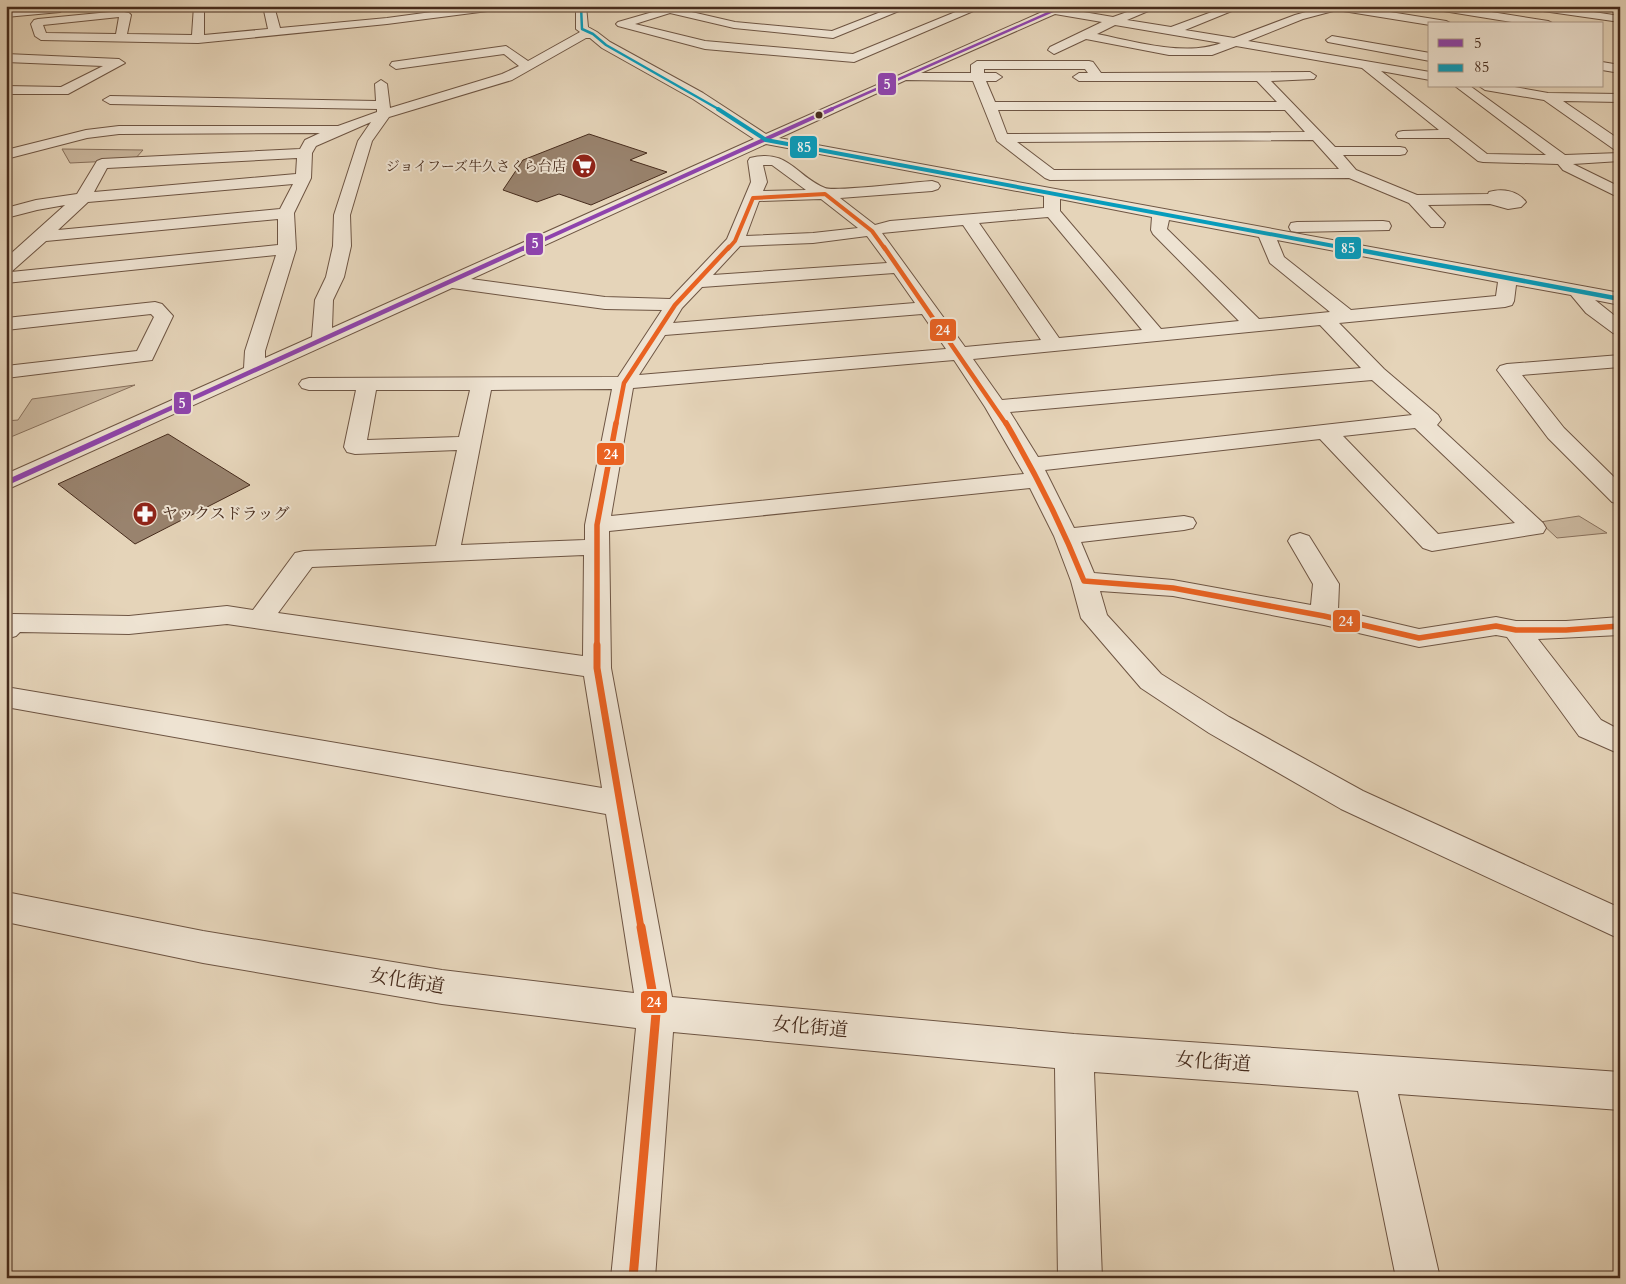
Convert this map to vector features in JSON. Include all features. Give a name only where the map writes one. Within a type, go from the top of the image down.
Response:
[{"type":"street","points":[[6,14],[86,6]]},
{"type":"street","points":[[198,39],[200,6]]},
{"type":"street","points":[[268,6],[275,32]]},
{"type":"street","points":[[382,22],[391,6]]},
{"type":"street","points":[[121,37],[125,15],[120,14],[45,21],[38,22],[37,24],[41,36],[198,39],[275,32],[341,21],[382,22],[459,9],[503,6]]},
{"type":"street","points":[[581,6],[582,29],[593,34],[606,45],[698,96],[766,140],[1052,203],[1161,214],[1620,299]]},
{"type":"street","points":[[788,52],[906,6]]},
{"type":"street","points":[[833,35],[734,25],[670,10],[622,24],[704,45],[854,58],[980,6]]},
{"type":"street","points":[[1054,50],[1114,21],[1155,6]]},
{"type":"street","points":[[1172,31],[1239,6]]},
{"type":"street","points":[[1431,6],[1505,21],[1519,22]]},
{"type":"street","points":[[1530,6],[1620,19]]},
{"type":"street","points":[[1585,6],[1620,11]]},
{"type":"street","points":[[1085,35],[1169,50],[1212,51],[1299,17],[1338,7],[1433,22]]},
{"type":"street","points":[[1036,8],[1058,8],[1114,21],[1428,76]]},
{"type":"street","points":[[6,483],[1058,8]]},
{"type":"street","points":[[1299,17],[1327,22]]},
{"type":"street","points":[[834,22],[858,25]]},
{"type":"street","points":[[1266,29],[1295,34]]},
{"type":"street","points":[[254,371],[255,351],[287,250],[286,213],[303,178],[305,153],[310,143],[384,109],[507,77],[582,35],[593,34]]},
{"type":"street","points":[[1324,39],[1428,56]]},
{"type":"street","points":[[6,72],[48,50]]},
{"type":"street","points":[[396,65],[506,50],[527,66]]},
{"type":"street","points":[[6,58],[119,63],[63,91],[6,90]]},
{"type":"street","points":[[1168,60],[1179,76]]},
{"type":"street","points":[[1367,66],[1483,158],[1562,160],[1620,157]]},
{"type":"street","points":[[1604,66],[1620,69]]},
{"type":"street","points":[[1260,76],[1351,173],[1415,200],[1437,223]]},
{"type":"street","points":[[902,77],[1310,76]]},
{"type":"street","points":[[978,77],[1002,138],[1050,175],[1351,173]]},
{"type":"street","points":[[322,340],[324,300],[335,277],[342,246],[342,215],[365,141],[384,109],[381,84]]},
{"type":"street","points":[[1604,86],[1620,88]]},
{"type":"street","points":[[1464,88],[1562,160],[1568,167],[1620,193]]},
{"type":"street","points":[[1496,88],[1548,97],[1620,98]]},
{"type":"street","points":[[1548,97],[1620,147]]},
{"type":"street","points":[[110,100],[384,109]]},
{"type":"street","points":[[990,106],[1289,106]]},
{"type":"street","points":[[8,159],[86,134],[119,130],[338,129]]},
{"type":"street","points":[[1403,135],[1453,134]]},
{"type":"street","points":[[1002,138],[1317,136]]},
{"type":"street","points":[[1330,151],[1400,152]]},
{"type":"street","points":[[6,268],[83,198],[102,164],[305,153]]},
{"type":"street","points":[[633,1278],[656,1013],[597,668],[597,536],[624,383],[675,305],[735,241],[759,182],[755,161],[775,161],[872,231],[996,407],[1034,472],[1066,536],[1084,581],[1094,618],[1151,681],[1219,725],[1352,800],[1620,924]]},
{"type":"street","points":[[1277,174],[1290,187]]},
{"type":"street","points":[[1050,175],[1047,182],[1052,203],[1157,336]]},
{"type":"street","points":[[6,214],[36,205],[83,198],[303,178]]},
{"type":"street","points":[[753,198],[932,186]]},
{"type":"street","points":[[1415,200],[1494,199]]},
{"type":"street","points":[[735,241],[784,239],[872,231],[890,226],[969,220],[1052,203]]},
{"type":"street","points":[[43,236],[286,213]]},
{"type":"street","points":[[1161,214],[1160,230],[1255,326]]},
{"type":"street","points":[[969,220],[1054,345]]},
{"type":"street","points":[[1288,238],[1295,227],[1383,226]]},
{"type":"street","points":[[1266,234],[1276,259],[1348,317]]},
{"type":"street","points":[[6,278],[287,250]]},
{"type":"street","points":[[697,282],[899,267]]},
{"type":"street","points":[[309,384],[624,383],[959,354],[1505,301],[1508,278]]},
{"type":"street","points":[[451,282],[605,303],[675,305]]},
{"type":"street","points":[[1577,291],[1593,309],[1620,329]]},
{"type":"street","points":[[6,324],[155,308],[164,316],[145,356],[6,372]]},
{"type":"street","points":[[659,330],[927,308]]},
{"type":"street","points":[[259,620],[304,559],[447,553],[597,536],[1034,472],[1430,420],[1377,373],[1325,319]]},
{"type":"street","points":[[1620,361],[1508,370],[1556,434],[1620,497]]},
{"type":"street","points":[[996,407],[1377,373]]},
{"type":"street","points":[[367,384],[355,447],[469,443]]},
{"type":"street","points":[[447,553],[481,384]]},
{"type":"street","points":[[1327,433],[1432,543],[1534,528],[1421,422]]},
{"type":"street","points":[[1066,536],[1184,522]]},
{"type":"street","points":[[1300,541],[1326,584],[1324,616]]},
{"type":"street","points":[[1084,581],[1173,588],[1324,616],[1419,638],[1496,626],[1516,630],[1566,630],[1620,626]]},
{"type":"street","points":[[6,630],[13,624],[130,625],[227,615],[597,668]]},
{"type":"street","points":[[1516,630],[1590,728],[1620,743]]},
{"type":"street","points":[[6,697],[621,804]]},
{"type":"street","name":"女化街道","points":[[6,907],[203,947],[442,987],[656,1013],[1074,1052],[1620,1091]]},
{"type":"street","points":[[1074,1052],[1080,1278]]},
{"type":"street","points":[[1374,1073],[1418,1278]]},
{"type":"shaded area","points":[[62,149],[143,150],[134,160],[70,163]]},
{"type":"shaded area","points":[[135,385],[6,439],[6,421],[18,420],[32,399]]},
{"type":"shaded area","points":[[1579,516],[1607,533],[1557,538],[1540,522]]},
{"type":"building","name":"ジョイフーズ牛久さくら台店","points":[[589,134],[647,153],[630,160],[667,172],[591,205],[559,194],[537,202],[503,190],[523,160]]},
{"type":"building","name":"ヤックスドラッグ","points":[[168,434],[250,485],[135,544],[58,484]]},
{"type":"transit line","name":"85","points":[[581,6],[582,29],[593,34],[606,45],[698,96],[766,140],[1620,299]]},
{"type":"transit line","name":"5","points":[[6,483],[951,55],[1064,6]]},
{"type":"transit line","name":"24","points":[[633,1278],[656,1013],[597,668],[597,525],[624,383],[675,305],[735,241],[753,198],[825,194],[872,231],[996,407],[1031,465],[1066,536],[1084,581],[1173,588],[1324,616],[1419,638],[1496,626],[1516,630],[1566,630],[1620,626]]},
{"type":"place","name":"ジョイフーズ牛久さくら台店","points":[[584,166]]},
{"type":"place","name":"ヤックスドラッグ","points":[[145,514]]}]
